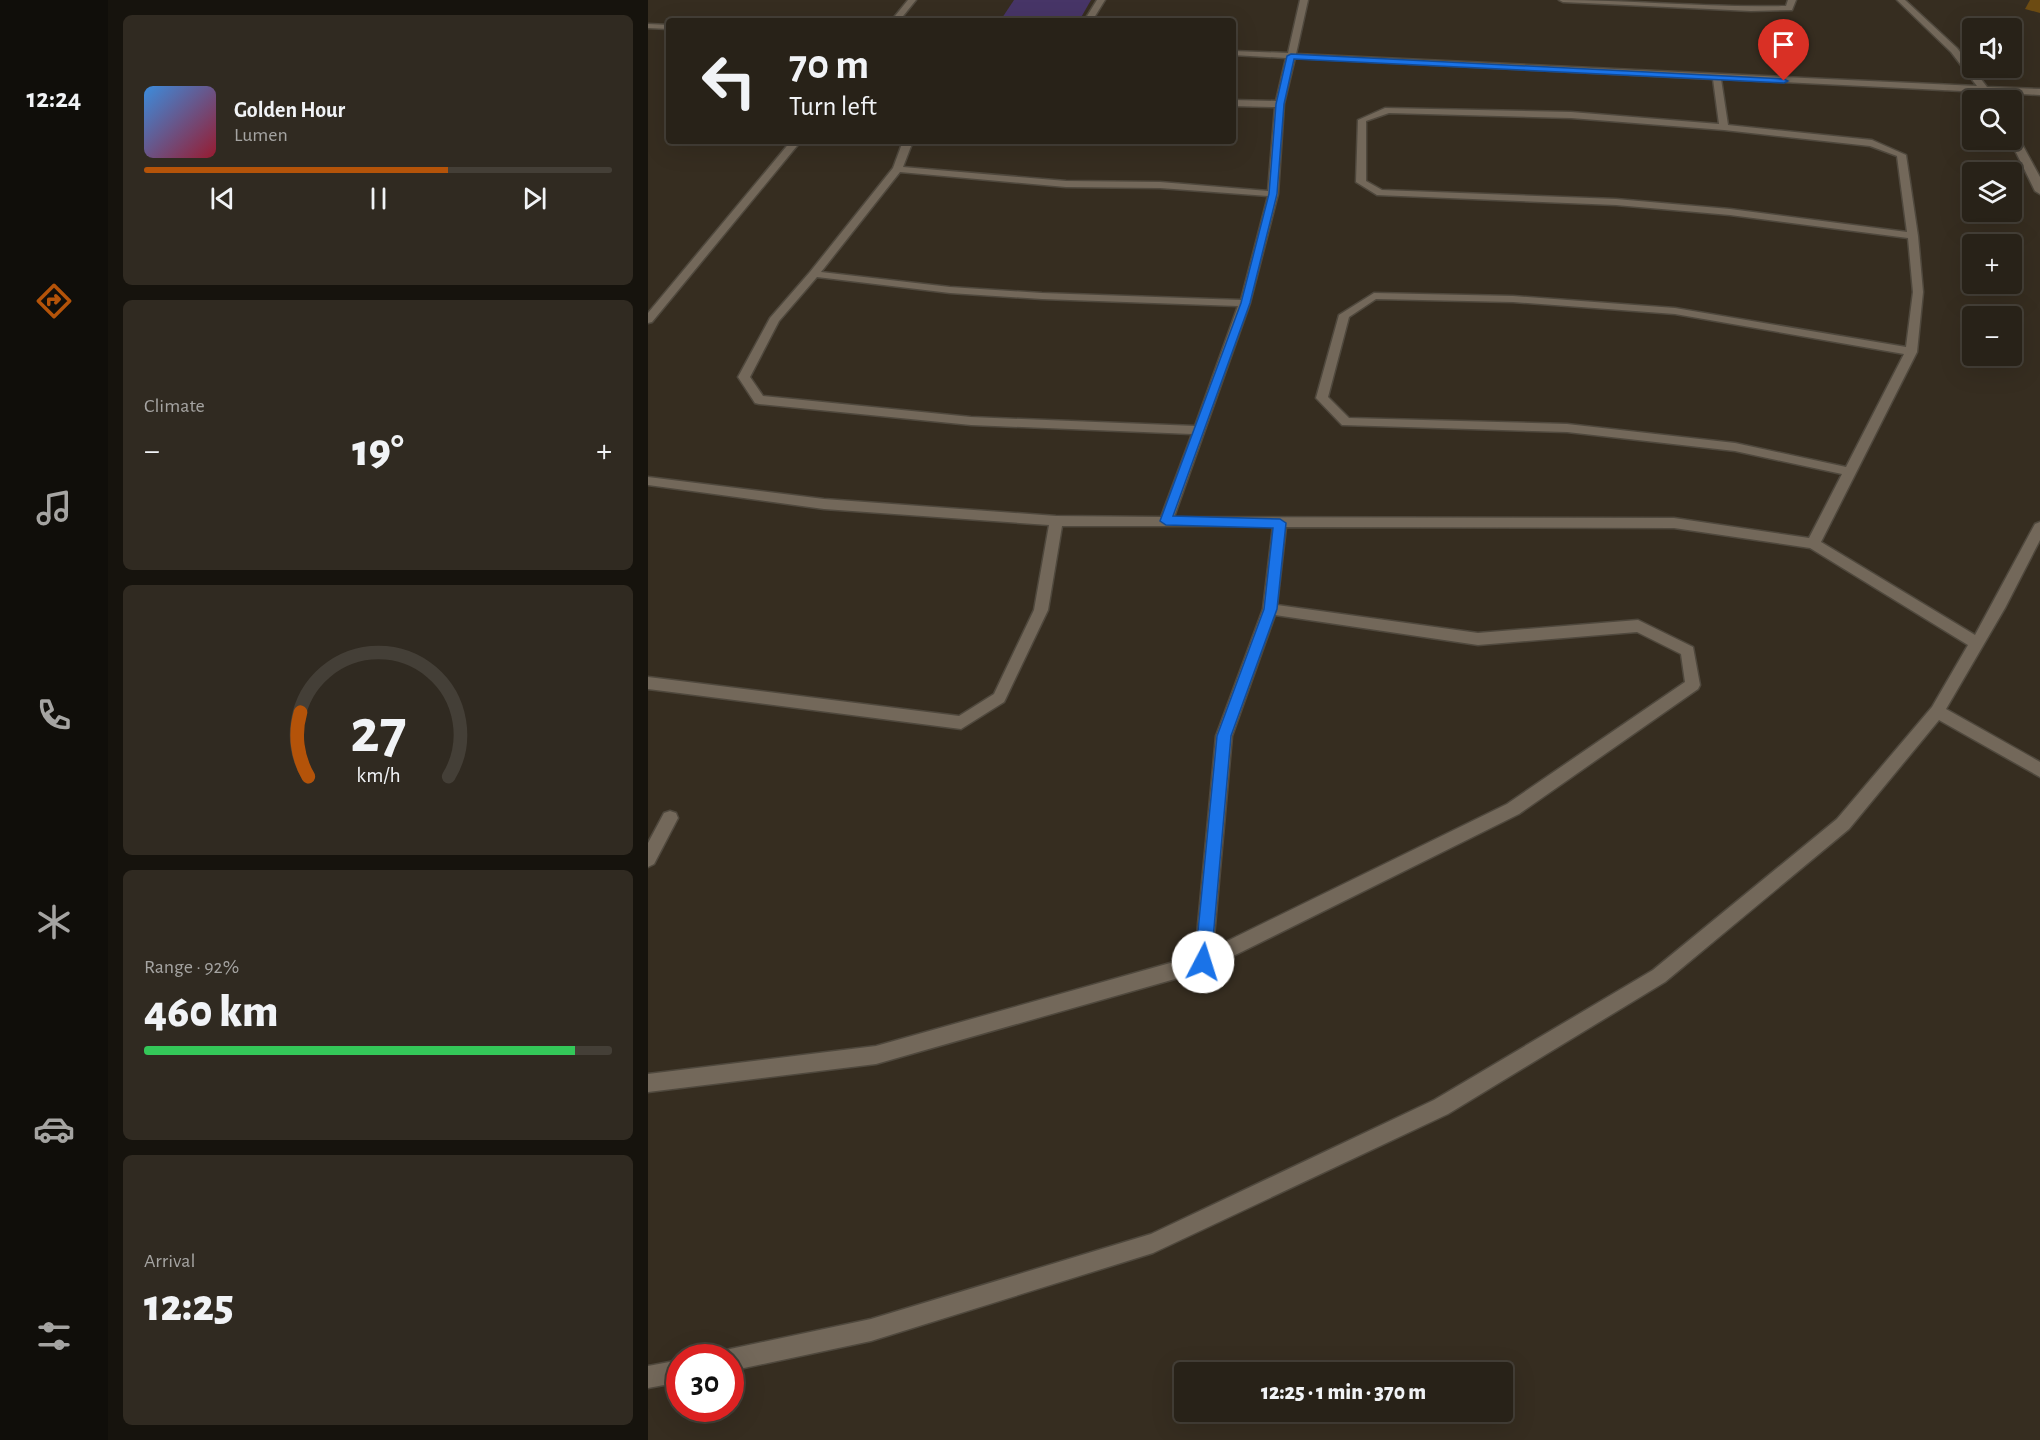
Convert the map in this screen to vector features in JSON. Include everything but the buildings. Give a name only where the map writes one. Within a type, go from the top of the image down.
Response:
[{"type":"street","points":[[897,18],[912,0]]},
{"type":"street","points":[[1090,18],[1101,0]]},
{"type":"street","points":[[1166,521],[1245,303],[1273,194],[1280,104],[1304,0]]},
{"type":"street","points":[[1563,0],[1751,9],[1789,8],[1792,0]]},
{"type":"street","points":[[1901,0],[1954,50],[1986,90]]},
{"type":"street","points":[[648,26],[666,27]]},
{"type":"street","points":[[1236,54],[1966,90]]},
{"type":"street","points":[[1717,78],[1724,127]]},
{"type":"street","points":[[2022,92],[2040,92]]},
{"type":"street","points":[[1236,103],[1280,104]]},
{"type":"street","points":[[1813,544],[1911,352],[1918,292],[1913,236],[1901,155],[1872,144],[1724,127],[1571,115],[1388,110],[1362,120],[1361,182],[1380,193],[1616,202],[1730,212],[1913,236]]},
{"type":"street","points":[[648,320],[794,144]]},
{"type":"street","points":[[907,144],[897,169],[814,274],[774,320],[744,377],[759,400],[971,421],[1198,430]]},
{"type":"street","points":[[2020,150],[2040,191]]},
{"type":"street","points":[[897,169],[1066,184],[1160,185],[1273,194]]},
{"type":"street","points":[[814,274],[950,290],[1042,296],[1245,303]]},
{"type":"street","points":[[1851,472],[1735,447],[1567,428],[1346,422],[1322,398],[1344,315],[1374,296],[1513,299],[1675,311],[1911,352]]},
{"type":"street","points":[[650,484],[824,504],[1056,521],[1674,524],[1813,544],[1977,643]]},
{"type":"street","points":[[648,683],[960,723],[999,698],[1041,610],[1056,521]]},
{"type":"street","points":[[1203,962],[1224,736],[1270,609],[1280,523]]},
{"type":"street","points":[[744,1357],[872,1330],[1153,1243],[1441,1107],[1659,976],[1843,824],[1937,711],[1977,643],[2040,526]]},
{"type":"street","points":[[648,1083],[876,1055],[1203,962],[1513,810],[1693,684],[1688,651],[1638,626],[1478,639],[1270,609]]},
{"type":"street","points":[[1937,711],[2040,770]]},
{"type":"street","points":[[648,859],[670,818]]},
{"type":"street","points":[[648,1377],[666,1374]]},
{"type":"shaded area","points":[[1014,0],[1091,0],[1081,18],[1002,18]]},
{"type":"route","points":[[1203,962],[1224,736],[1270,609],[1280,523],[1166,521],[1245,303],[1273,194],[1280,104],[1291,56],[1784,81]]}]
